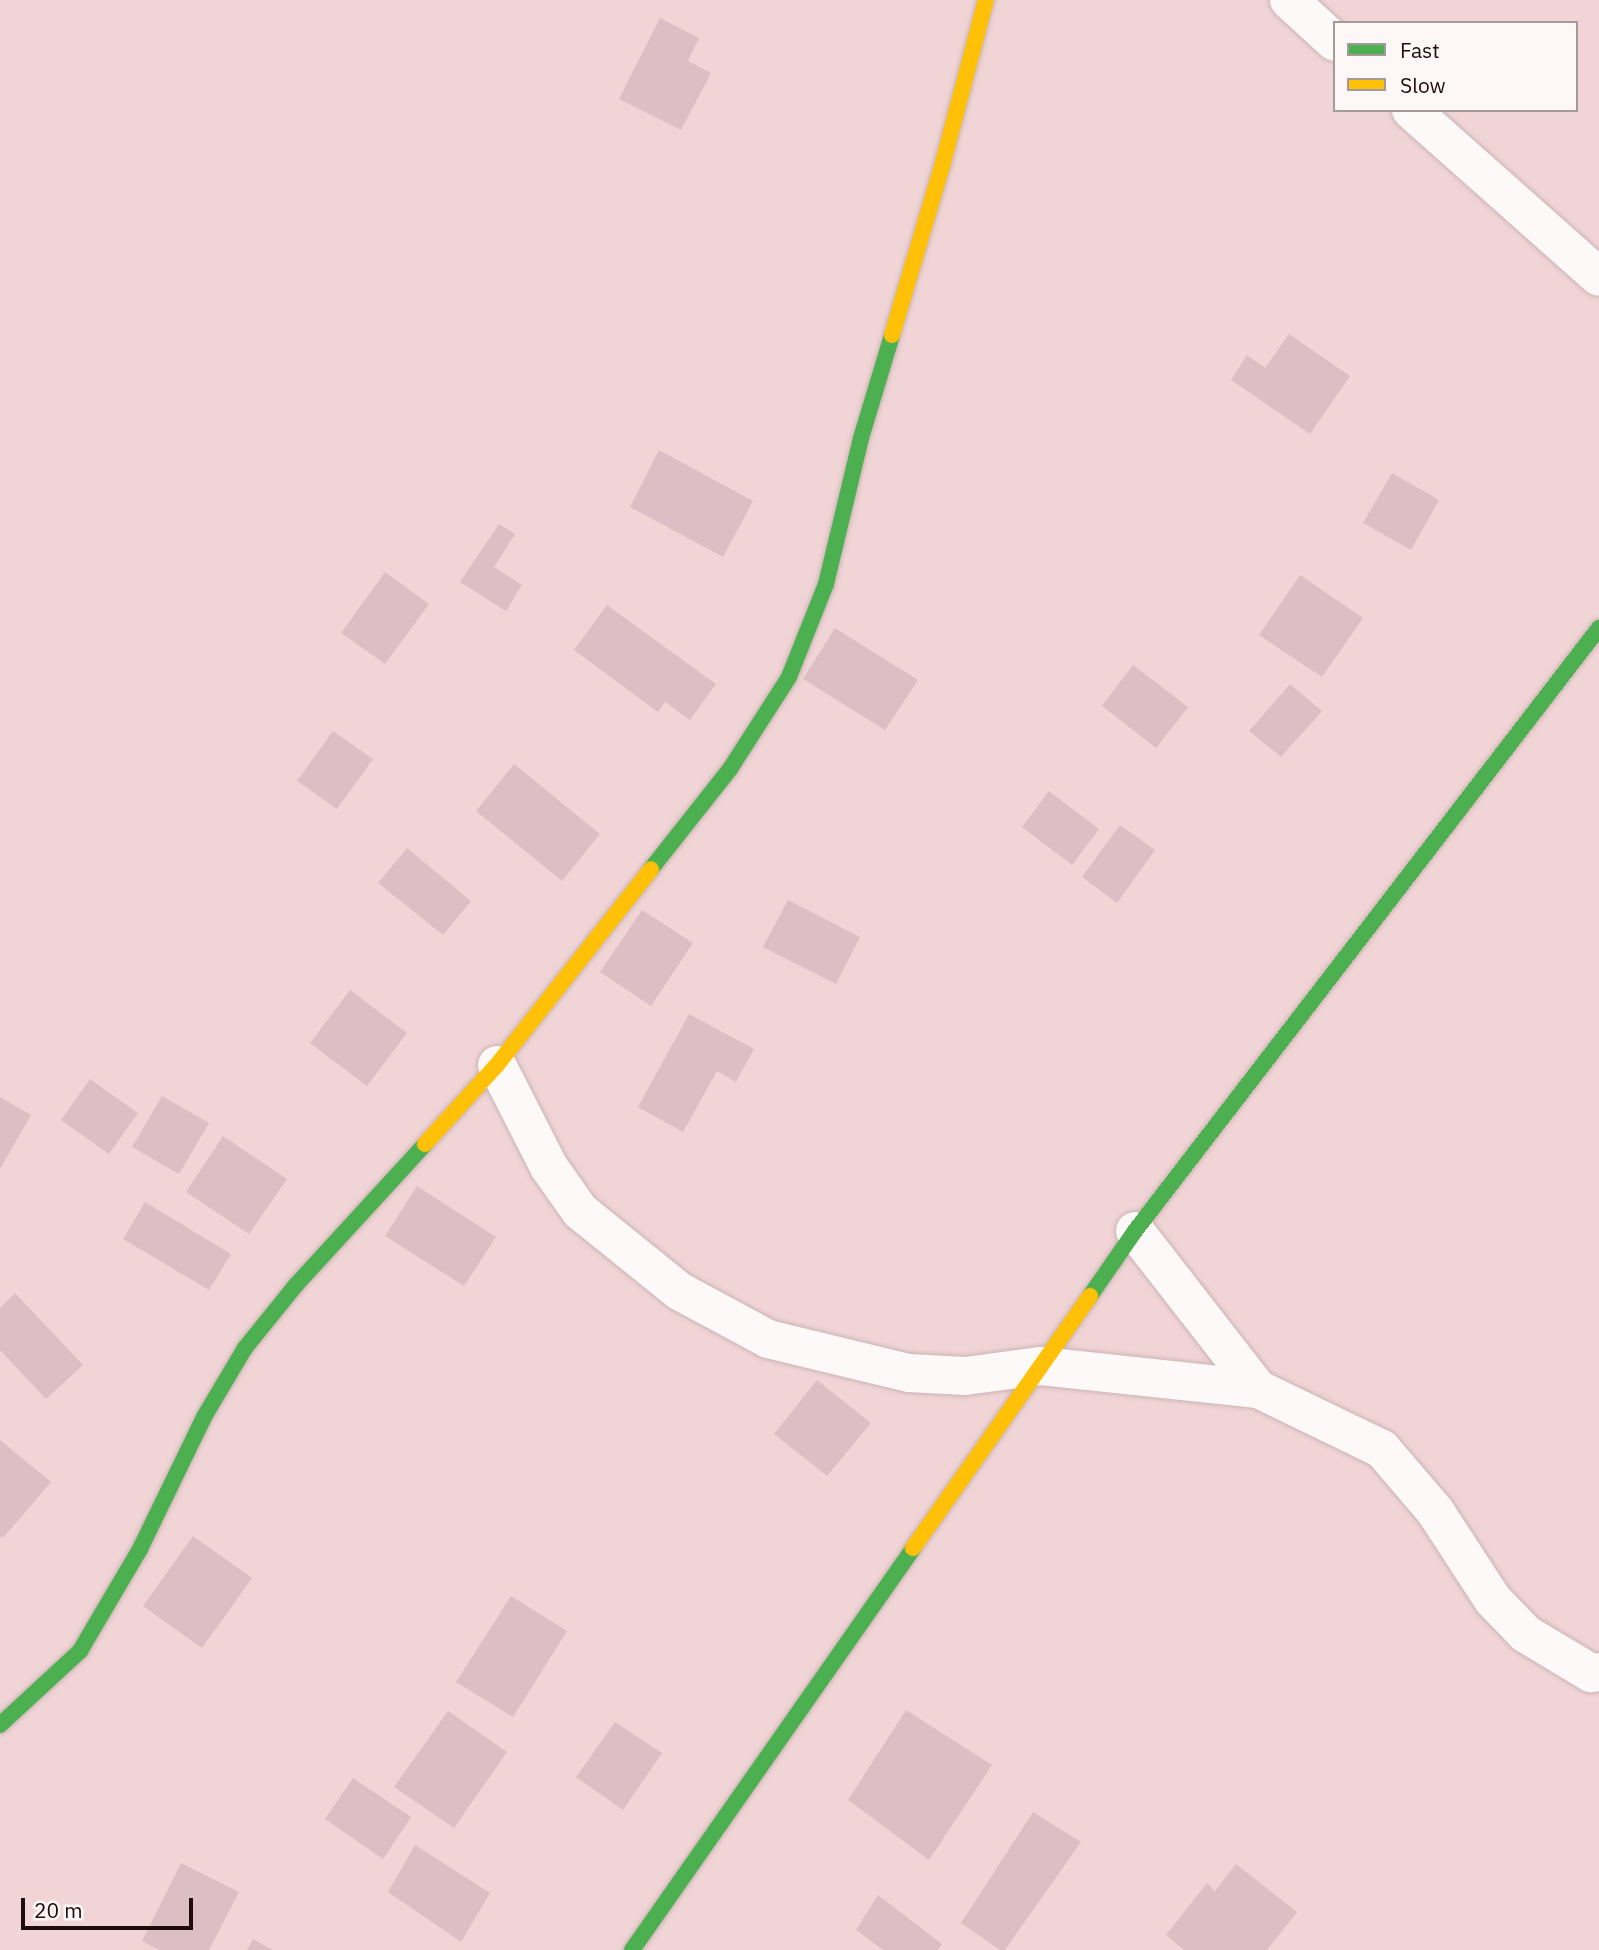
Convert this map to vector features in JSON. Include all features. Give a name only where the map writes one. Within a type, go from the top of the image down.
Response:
[{"type":"street","points":[[0,1725],[80,1651],[140,1549],[204,1417],[245,1348],[296,1285],[497,1065],[730,769],[789,677],[826,584],[861,438],[942,166],[986,0]]},
{"type":"street","points":[[1289,0],[1333,40]]},
{"type":"street","points":[[1413,112],[1599,277]]},
{"type":"street","points":[[632,1950],[1135,1231],[1599,628]]},
{"type":"street","points":[[497,1065],[549,1167],[580,1211],[679,1291],[768,1339],[909,1373],[965,1376],[1041,1366],[1258,1389],[1382,1449],[1435,1511],[1493,1600],[1526,1634],[1591,1673],[1599,1672]]},
{"type":"street","points":[[1135,1231],[1258,1389]]},
{"type":"building","points":[[660,18],[699,38],[688,61],[711,73],[681,130],[619,99]]},
{"type":"building","points":[[1289,334],[1350,376],[1310,434],[1231,380],[1247,355],[1265,368]]},
{"type":"building","points":[[659,450],[753,501],[723,557],[630,507]]},
{"type":"building","points":[[1392,473],[1439,500],[1411,550],[1363,523]]},
{"type":"building","points":[[499,524],[515,534],[494,567],[522,585],[506,611],[460,582]]},
{"type":"building","points":[[385,572],[429,604],[385,664],[341,633]]},
{"type":"building","points":[[1300,575],[1363,618],[1322,677],[1259,635]]},
{"type":"building","points":[[607,605],[716,684],[690,720],[665,702],[658,712],[574,650]]},
{"type":"building","points":[[835,628],[918,680],[885,730],[803,679]]},
{"type":"building","points":[[1133,665],[1188,707],[1156,748],[1102,706]]},
{"type":"building","points":[[1290,684],[1322,711],[1281,757],[1249,731]]},
{"type":"building","points":[[333,731],[373,759],[337,809],[297,781]]},
{"type":"building","points":[[514,764],[600,834],[562,881],[476,811]]},
{"type":"building","points":[[1049,791],[1099,829],[1072,865],[1022,827]]},
{"type":"building","points":[[1120,825],[1155,850],[1117,903],[1082,877]]},
{"type":"building","points":[[407,848],[471,901],[443,935],[378,883]]},
{"type":"building","points":[[788,900],[860,937],[836,984],[763,947]]},
{"type":"building","points":[[642,910],[693,943],[651,1006],[600,972]]},
{"type":"building","points":[[350,990],[407,1033],[367,1086],[310,1043]]},
{"type":"building","points":[[689,1014],[754,1049],[736,1082],[717,1071],[683,1132],[638,1107]]},
{"type":"building","points":[[90,1079],[138,1113],[109,1154],[61,1120]]},
{"type":"building","points":[[162,1096],[209,1123],[179,1174],[132,1147]]},
{"type":"building","points":[[0,1097],[31,1115],[0,1169]]},
{"type":"building","points":[[223,1136],[287,1179],[249,1234],[186,1192]]},
{"type":"building","points":[[417,1186],[496,1237],[464,1286],[385,1236]]},
{"type":"building","points":[[145,1202],[231,1254],[209,1290],[123,1239]]},
{"type":"building","points":[[15,1293],[83,1365],[46,1399],[0,1350],[0,1308]]},
{"type":"building","points":[[817,1380],[871,1423],[827,1476],[774,1434]]},
{"type":"building","points":[[0,1440],[51,1482],[3,1538],[0,1536]]},
{"type":"building","points":[[193,1536],[252,1578],[202,1648],[143,1606]]},
{"type":"building","points":[[511,1596],[567,1631],[513,1717],[456,1682]]},
{"type":"building","points":[[906,1710],[992,1765],[929,1860],[848,1800]]},
{"type":"building","points":[[448,1711],[507,1752],[454,1828],[394,1787]]},
{"type":"building","points":[[615,1722],[662,1753],[623,1810],[576,1777]]},
{"type":"building","points":[[353,1778],[411,1817],[383,1859],[325,1819]]},
{"type":"building","points":[[1033,1812],[1081,1842],[1005,1950],[1000,1950],[961,1923]]},
{"type":"building","points":[[415,1845],[490,1893],[461,1942],[388,1892]]},
{"type":"building","points":[[181,1863],[239,1892],[209,1950],[159,1950],[142,1941]]},
{"type":"building","points":[[1236,1864],[1297,1912],[1267,1950],[1184,1950],[1166,1935],[1207,1883],[1215,1891]]},
{"type":"building","points":[[878,1895],[942,1944],[938,1950],[883,1950],[856,1930]]},
{"type":"building","points":[[253,1939],[273,1950],[247,1950]]},
{"type":"traffic: fast","points":[[651,869],[730,769],[789,677],[826,584],[861,438],[892,335]]},
{"type":"traffic: fast","points":[[1090,1296],[1135,1231],[1599,628]]},
{"type":"traffic: fast","points":[[0,1725],[80,1651],[140,1549],[204,1417],[245,1348],[296,1285],[425,1144]]},
{"type":"traffic: fast","points":[[632,1950],[913,1548]]},
{"type":"traffic: slow","points":[[892,335],[942,166],[986,0]]},
{"type":"traffic: slow","points":[[425,1144],[497,1065],[651,869]]},
{"type":"traffic: slow","points":[[913,1548],[1090,1296]]}]
